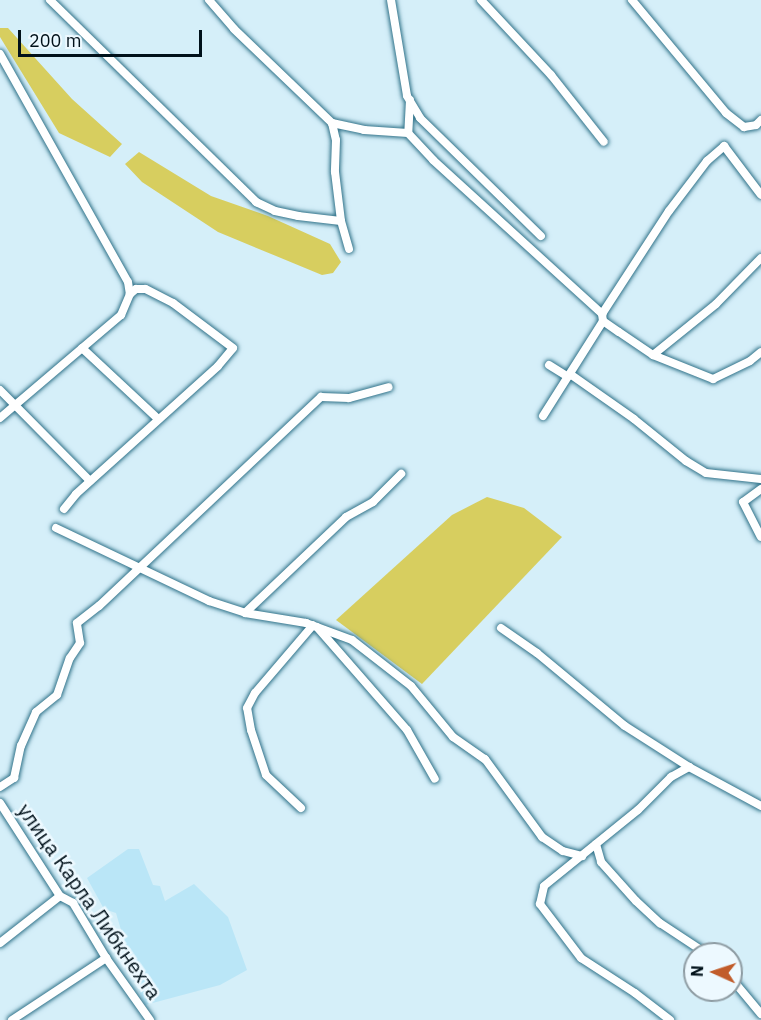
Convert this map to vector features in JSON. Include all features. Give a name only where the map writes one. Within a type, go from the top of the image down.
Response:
[{"type":"street","points":[[50,0],[256,202],[275,211],[341,221]]},
{"type":"street","points":[[209,0],[234,29],[332,123],[364,130],[408,133],[433,160],[602,318],[653,355],[713,379],[750,361],[761,352]]},
{"type":"street","points":[[391,0],[397,50],[410,100],[420,118],[541,236]]},
{"type":"street","points":[[481,0],[551,75],[604,142]]},
{"type":"street","points":[[632,0],[726,113],[744,127],[761,120]]},
{"type":"street","points":[[0,54],[128,282],[130,294]]},
{"type":"street","points":[[408,133],[410,100]]},
{"type":"street","points":[[332,123],[336,140],[335,172],[341,221],[349,249]]},
{"type":"street","points":[[543,416],[669,211],[707,162],[724,146],[761,195]]},
{"type":"street","points":[[653,355],[716,304],[761,258]]},
{"type":"street","points":[[0,418],[121,315],[130,294],[136,289],[146,289],[173,303],[233,348],[218,366],[157,418],[90,481],[64,509]]},
{"type":"street","points":[[82,348],[157,418]]},
{"type":"street","points":[[549,365],[634,419],[686,461],[706,473],[761,479]]},
{"type":"street","points":[[0,787],[14,778],[21,746],[36,711],[57,695],[70,658],[80,643],[78,623],[140,569],[321,397],[349,398],[389,387]]},
{"type":"street","points":[[0,390],[90,481]]},
{"type":"street","points":[[245,613],[346,517],[373,502],[401,474]]},
{"type":"street","points":[[761,489],[742,502],[761,537]]},
{"type":"street","points":[[56,528],[209,601],[245,613],[315,626],[352,640],[411,686],[453,737],[485,759],[542,837],[563,851],[582,856]]},
{"type":"street","points":[[315,626],[407,730],[435,779]]},
{"type":"street","points":[[301,808],[267,775],[251,730],[247,708],[255,693],[315,626]]},
{"type":"street","points":[[501,628],[537,653],[625,726],[689,767],[761,806]]},
{"type":"street","points":[[670,1020],[635,993],[581,958],[540,904],[544,886],[638,810],[670,777],[689,767]]},
{"type":"street","name":"улица Карла Либкнехта","points":[[0,803],[3,817],[60,896],[73,903],[106,958],[150,1020]]},
{"type":"street","points":[[596,844],[601,862],[636,901],[660,923],[689,942]]},
{"type":"street","points":[[0,944],[60,896]]},
{"type":"street","points":[[12,1020],[106,958]]},
{"type":"street","points":[[743,992],[761,1014]]},
{"type":"shaded area","points":[[0,28],[8,28],[72,99],[122,144],[110,157],[59,133],[0,37]]},
{"type":"shaded area","points":[[139,152],[211,196],[268,216],[330,244],[341,262],[333,273],[322,275],[218,232],[142,182],[125,164]]},
{"type":"shaded area","points":[[487,497],[524,508],[562,537],[422,684],[336,620],[452,515]]},
{"type":"shaded area","points":[[128,849],[139,849],[153,885],[160,886],[165,901],[194,884],[228,917],[247,970],[220,985],[145,1005],[116,913],[104,909],[87,878]]}]
